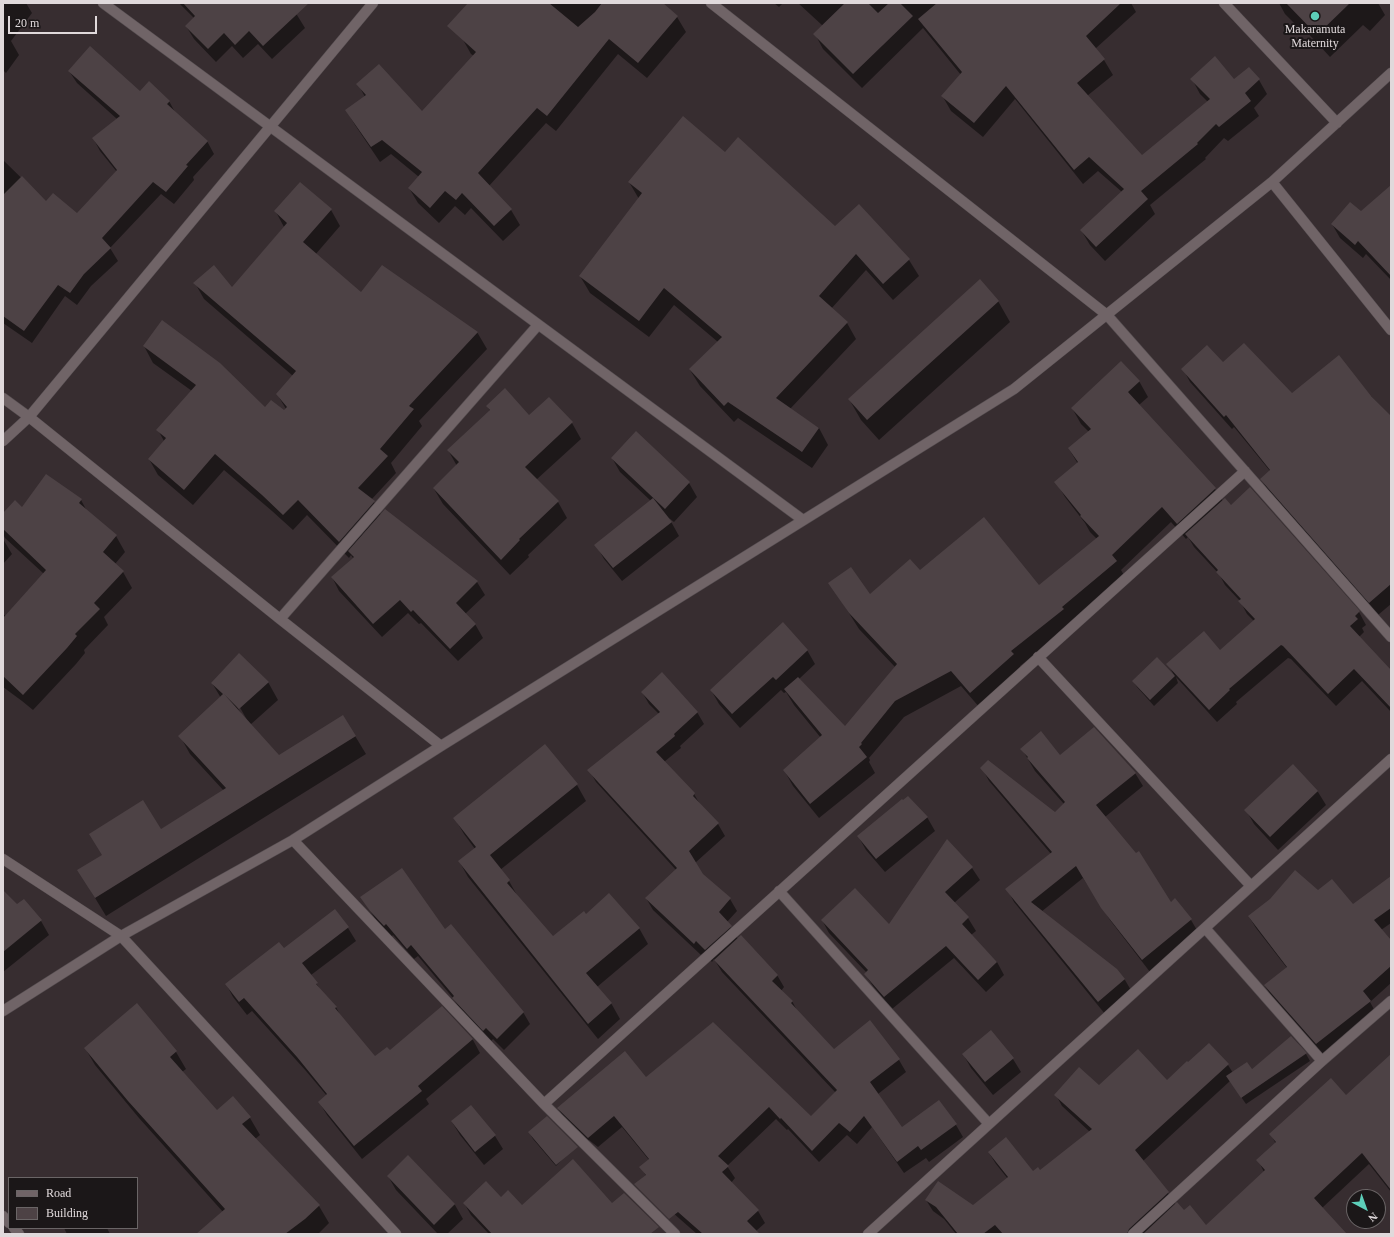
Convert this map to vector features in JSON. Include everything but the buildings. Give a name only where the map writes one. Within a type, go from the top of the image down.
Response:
[{"type":"street","points":[[103,3],[803,520]]},
{"type":"street","points":[[3,441],[29,417],[373,3]]},
{"type":"street","points":[[711,3],[1107,315],[1391,637]]},
{"type":"street","points":[[1224,3],[1337,123]]},
{"type":"street","points":[[3,1011],[121,936],[292,840],[1014,389],[1272,182],[1391,73]]},
{"type":"street","points":[[1272,182],[1391,330]]},
{"type":"street","points":[[280,619],[538,325]]},
{"type":"street","points":[[3,398],[29,417],[280,619],[441,746]]},
{"type":"street","points":[[544,1104],[1245,471]]},
{"type":"street","points":[[1038,657],[1251,886]]},
{"type":"street","points":[[868,1234],[1391,759]]},
{"type":"street","points":[[292,840],[544,1104],[675,1234]]},
{"type":"street","points":[[3,859],[121,936],[396,1234]]},
{"type":"street","points":[[779,891],[988,1124]]},
{"type":"street","points":[[1205,928],[1322,1061]]},
{"type":"street","points":[[1133,1234],[1322,1061],[1391,1001]]},
{"type":"place","name":"Makaramuta Maternity","points":[[1315,16]]}]
